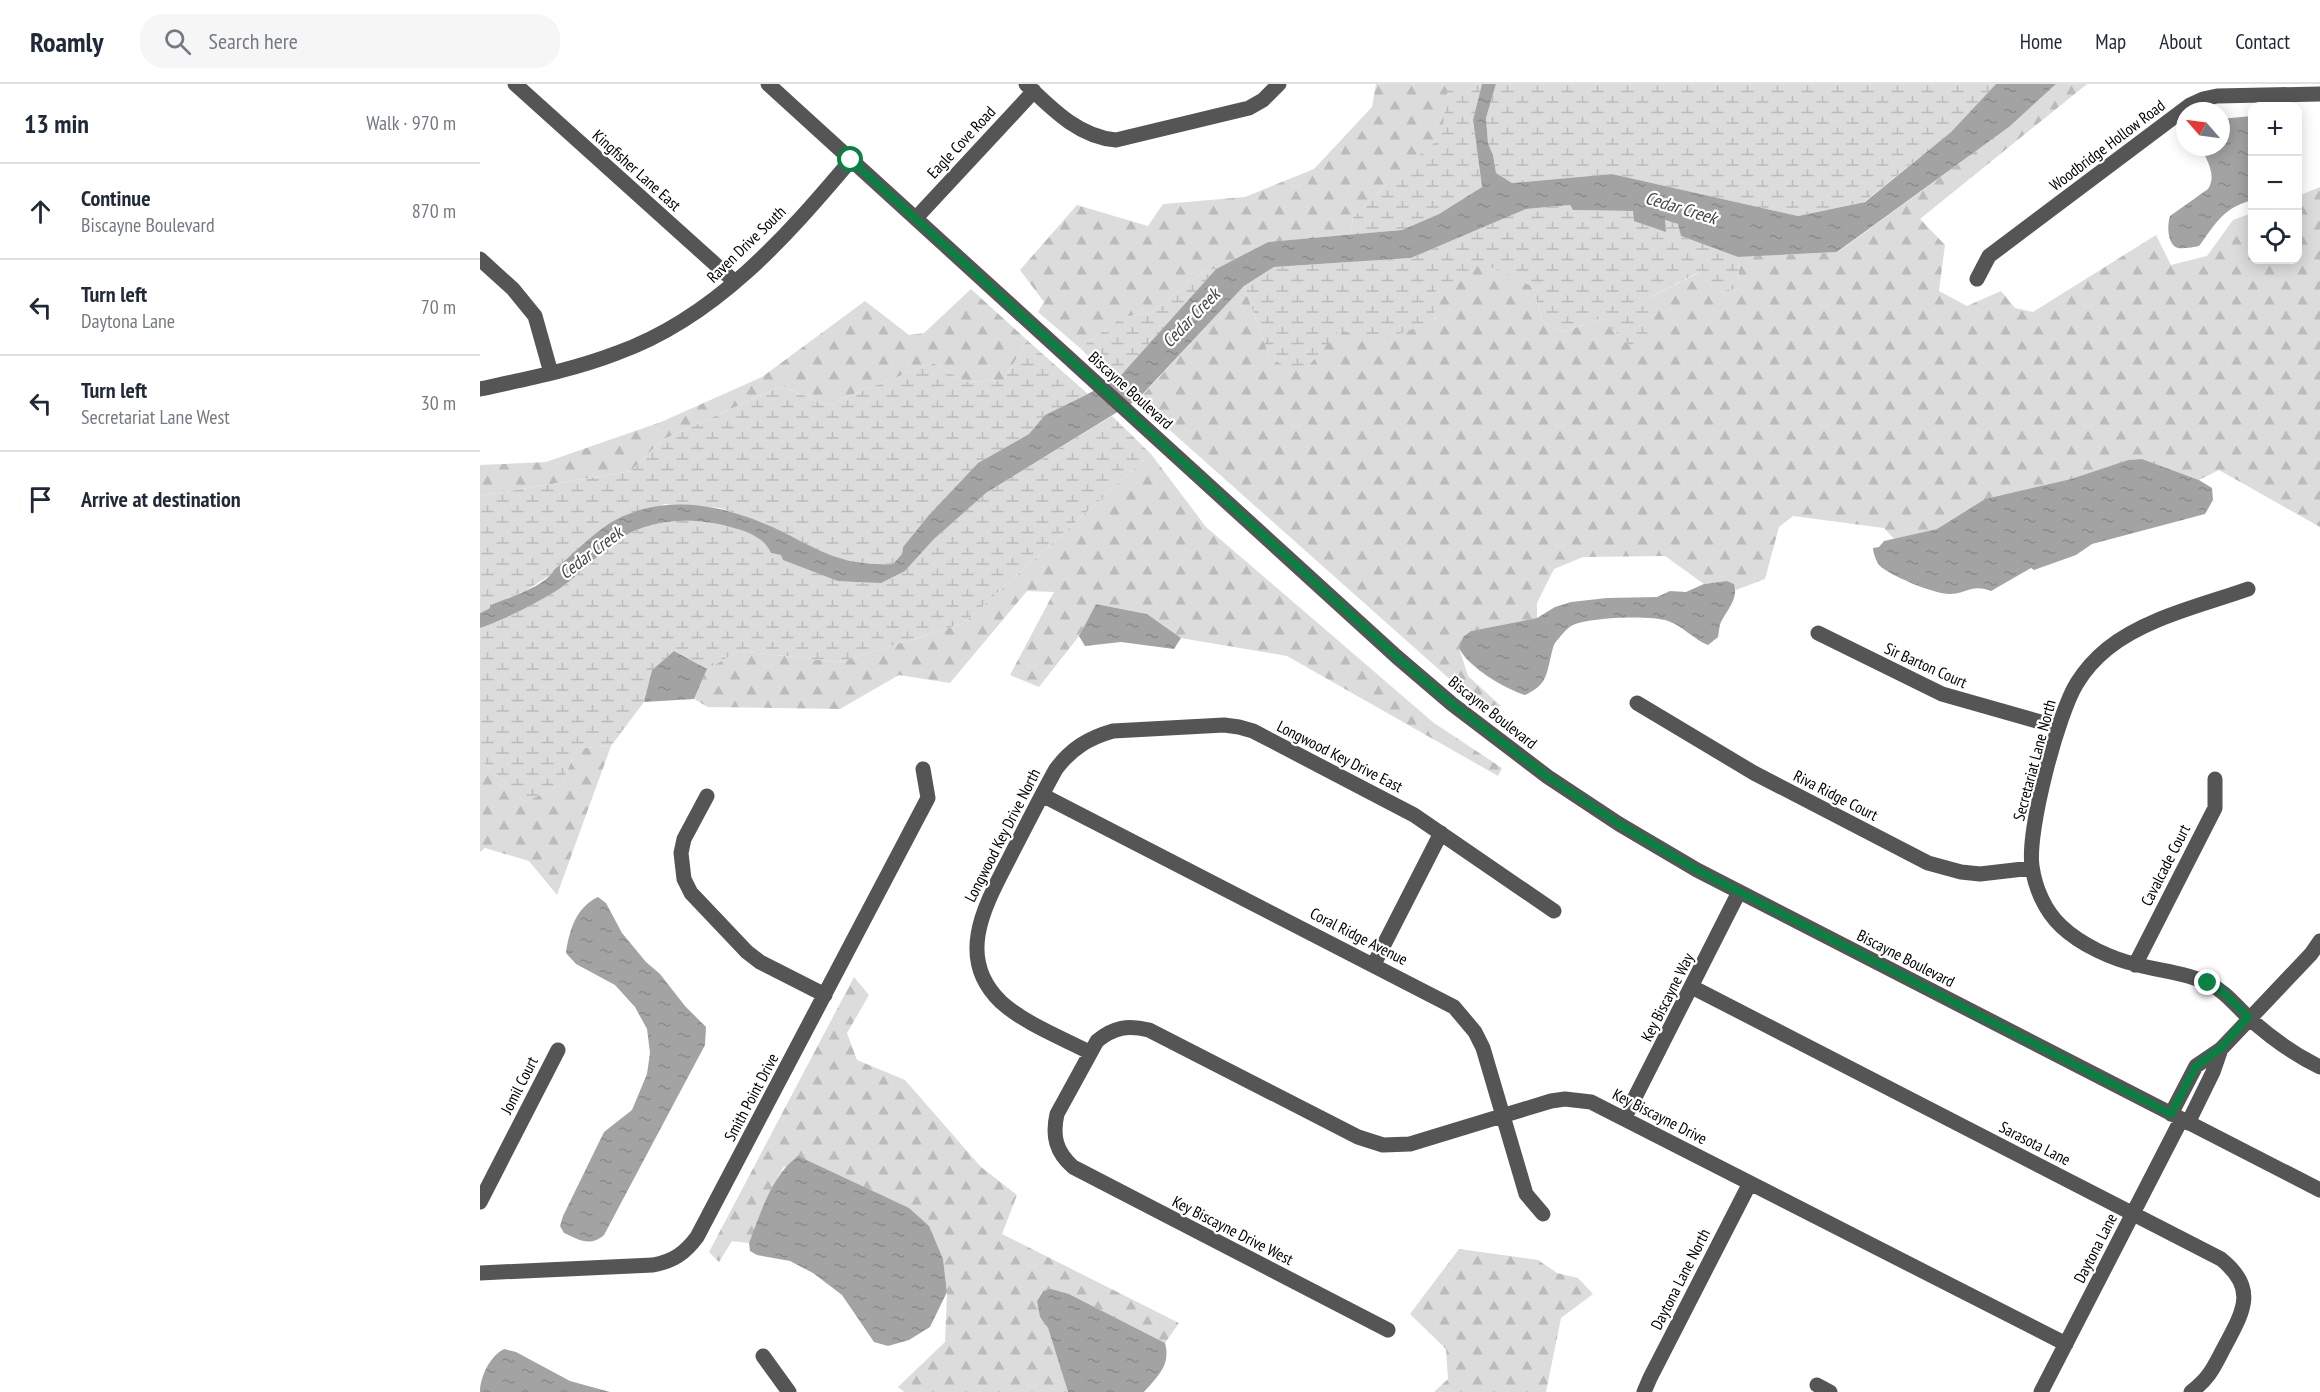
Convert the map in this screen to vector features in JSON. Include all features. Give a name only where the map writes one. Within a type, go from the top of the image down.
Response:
[{"type":"street","name":"Kingfisher Lane East","points":[[515,84],[735,282]]},
{"type":"street","name":"Biscayne Boulevard","points":[[768,84],[1397,657],[1499,742],[1619,824],[1739,892],[2320,1190]]},
{"type":"street","points":[[1030,88],[1085,133],[1116,140],[1249,108],[1263,100],[1279,84]]},
{"type":"street","name":"Eagle Cove Road","points":[[916,218],[1030,88]]},
{"type":"street","name":"Woodbridge Hollow Road","points":[[1977,279],[1989,256],[2190,105],[2202,99],[2217,96],[2320,94]]},
{"type":"street","name":"Raven Drive South","points":[[480,389],[551,373],[619,353],[644,342],[692,314],[735,282],[769,252],[851,160]]},
{"type":"street","points":[[480,259],[513,289],[535,316],[551,373]]},
{"type":"street","name":"Secretariat Lane North","points":[[2248,589],[2142,627],[2105,650],[2077,683],[2058,727],[2033,832],[2032,868],[2046,908],[2061,927],[2111,957],[2208,983],[2223,992],[2270,1036],[2320,1067]]},
{"type":"street","name":"Sir Barton Court","points":[[1818,633],[1942,694],[2058,727]]},
{"type":"street","name":"Riva Ridge Court","points":[[1637,703],[1754,773],[1928,863],[1961,872],[1980,874],[2032,868]]},
{"type":"street","name":"Longwood Key Drive East","points":[[1083,742],[1113,731],[1224,725],[1253,731],[1414,815],[1554,911]]},
{"type":"street","name":"Longwood Key Drive North","points":[[1083,742],[1061,762],[983,909],[977,932],[977,951],[980,968],[987,984],[1000,1001],[1017,1014],[1089,1052]]},
{"type":"street","name":"Smith Point Drive","points":[[480,1273],[654,1265],[668,1262],[685,1253],[698,1237],[928,798],[923,769]]},
{"type":"street","name":"Cavalcade Court","points":[[2135,965],[2215,808],[2216,779]]},
{"type":"street","name":"Coral Ridge Avenue","points":[[1042,795],[1441,999],[1465,1017],[1483,1048],[1526,1194],[1543,1214]]},
{"type":"street","points":[[707,796],[684,839],[681,853],[684,879],[692,893],[747,952],[760,962],[825,995]]},
{"type":"street","points":[[1374,964],[1441,833]]},
{"type":"street","name":"Key Biscayne Way","points":[[1625,1117],[1739,892]]},
{"type":"street","name":"Daytona Lane","points":[[2041,1392],[2180,1119],[2196,1066],[2221,1048],[2248,1017],[2311,954],[2320,941]]},
{"type":"street","name":"Sarasota Lane","points":[[1692,987],[2221,1258],[2233,1268],[2241,1282],[2244,1296],[2242,1312],[2208,1379],[2191,1392]]},
{"type":"street","name":"Key Biscayne Drive","points":[[1089,1052],[1097,1041],[1120,1027],[1133,1026],[1149,1030],[1372,1143],[1395,1146],[1410,1144],[1565,1099],[1592,1102],[2066,1344]]},
{"type":"street","name":"Jomil Court","points":[[480,1202],[558,1050]]},
{"type":"street","name":"Key Biscayne Drive West","points":[[1089,1052],[1057,1114],[1054,1127],[1058,1150],[1064,1160],[1073,1167],[1388,1330]]},
{"type":"street","name":"Daytona Lane North","points":[[1644,1392],[1750,1183]]},
{"type":"street","points":[[763,1356],[789,1392]]},
{"type":"green space","points":[[1376,84],[1449,84],[1442,137],[1390,181],[1353,217],[1350,235],[1268,242],[1216,269],[1204,271],[1151,313],[1123,317],[1080,348],[1038,312],[1044,302],[1020,270],[1077,205],[1148,226],[1163,204],[1245,197],[1314,169],[1372,107]]},
{"type":"green space","points":[[1449,84],[1482,84],[1473,121],[1482,187],[1439,214],[1402,230],[1350,235],[1353,217],[1441,137]]},
{"type":"green space","points":[[1496,84],[1996,84],[1951,132],[1864,202],[1798,216],[1612,174],[1512,183],[1496,173],[1488,143],[1486,118]]},
{"type":"green space","points":[[2056,84],[2087,84],[1920,219],[1945,245],[1939,291],[1967,306],[2001,291],[2015,308],[2033,312],[2156,235],[2171,265],[2207,256],[2233,220],[2248,214],[2248,264],[2302,264],[2302,194],[2320,187],[2320,527],[2219,470],[2199,480],[2142,459],[2128,460],[2071,479],[1985,499],[1937,529],[1894,539],[1884,528],[1793,516],[1779,527],[1765,579],[1736,590],[1734,584],[1727,581],[1704,584],[1665,556],[1583,557],[1554,569],[1537,603],[1537,618],[1471,631],[1459,648],[1468,676],[1501,706],[1480,706],[1137,401],[1244,286],[1270,358],[1307,367],[1340,329],[1436,320],[1430,294],[1482,262],[1532,286],[1543,322],[1564,332],[1601,318],[1629,345],[1649,298],[1698,273],[1722,293],[1739,288],[1738,257],[1838,252],[2009,127]]},
{"type":"green space","points":[[1570,205],[1573,210],[1633,211],[1665,231],[1664,220],[1679,224],[1681,236],[1738,257],[1739,288],[1722,293],[1697,273],[1649,298],[1647,340],[1629,345],[1601,318],[1564,332],[1543,322],[1532,286],[1482,263],[1431,294],[1436,321],[1373,343],[1340,330],[1307,367],[1294,371],[1270,358],[1244,286],[1274,267],[1411,258],[1526,209]]},
{"type":"green space","points":[[1216,269],[1122,374],[1111,379],[1080,348],[1123,317],[1151,313],[1204,271]]},
{"type":"green space","points":[[971,289],[1027,340],[1004,380],[966,382],[933,363],[826,405],[782,386],[662,440],[631,471],[480,496],[480,465],[546,462],[661,422],[762,377],[865,301],[909,335],[924,333]]},
{"type":"green space","points":[[1027,340],[1088,394],[1045,415],[1029,434],[978,463],[928,516],[903,547],[902,554],[893,564],[866,565],[831,557],[762,522],[720,508],[664,504],[525,591],[490,605],[490,608],[480,613],[480,496],[631,471],[662,440],[782,386],[826,405],[933,363],[966,382],[1004,380]]},
{"type":"green space","points":[[1112,416],[1151,454],[964,623],[840,662],[739,651],[707,669],[674,651],[652,670],[644,702],[611,746],[577,748],[561,785],[525,802],[480,759],[480,628],[524,609],[558,590],[623,537],[661,523],[703,522],[748,533],[764,543],[771,553],[905,571],[933,540],[986,493]]},
{"type":"green space","points":[[1151,454],[1206,527],[1434,723],[1502,768],[1498,776],[1287,656],[1181,638],[1147,614],[1096,604],[1079,636],[1039,687],[1010,675],[1054,592],[1027,591],[950,683],[899,675],[840,709],[708,707],[694,699],[707,669],[739,651],[840,662],[964,623]]},
{"type":"green space","points":[[611,746],[557,895],[529,861],[485,848],[480,852],[480,759],[525,802],[561,785],[577,748]]},
{"type":"green space","points":[[854,977],[869,995],[847,1033],[857,1060],[905,1080],[981,1167],[1017,1195],[1002,1234],[1179,1323],[1165,1343],[1069,1294],[1042,1291],[1037,1301],[1040,1316],[1048,1328],[1068,1392],[904,1392],[898,1387],[945,1342],[947,1292],[943,1259],[784,1166],[770,1192],[749,1243],[732,1241],[719,1262],[709,1252]]},
{"type":"green space","points":[[1459,1249],[1538,1260],[1557,1273],[1578,1278],[1593,1294],[1561,1318],[1546,1392],[1434,1392],[1448,1379],[1446,1349],[1410,1314]]},
{"type":"water","name":"Cedar Creek","points":[[1482,84],[1496,84],[1486,118],[1488,143],[1496,173],[1512,183],[1612,174],[1798,216],[1865,202],[1951,132],[1996,84],[2056,84],[2009,127],[1837,252],[1738,257],[1681,236],[1678,224],[1665,220],[1666,232],[1634,221],[1633,211],[1573,210],[1570,205],[1526,209],[1411,258],[1274,267],[1244,286],[1137,400],[986,493],[933,540],[905,571],[881,583],[838,581],[783,560],[781,555],[771,553],[759,539],[742,530],[703,522],[675,521],[648,526],[623,537],[558,590],[524,609],[480,628],[480,613],[490,608],[490,605],[543,582],[610,523],[631,513],[653,507],[676,505],[721,509],[764,523],[836,557],[862,563],[893,564],[902,554],[903,547],[928,516],[978,463],[1029,434],[1045,415],[1122,374],[1216,269],[1268,242],[1402,230],[1439,214],[1482,187],[1473,120]]},
{"type":"water","points":[[2248,116],[2248,202],[2227,212],[2199,246],[2178,248],[2170,239],[2168,224],[2170,216],[2208,189],[2211,184],[2210,168],[2205,156],[2230,156],[2230,118]]},
{"type":"water","points":[[2142,459],[2199,480],[2212,488],[2213,500],[2205,514],[2092,544],[2076,555],[2034,570],[2031,568],[1991,591],[1974,589],[1951,594],[1935,591],[1892,574],[1879,565],[1875,557],[1873,548],[1879,547],[1884,541],[1937,529],[1985,499],[2071,479],[2128,460]]},
{"type":"water","points":[[1727,581],[1734,584],[1734,599],[1720,624],[1718,637],[1708,645],[1673,623],[1659,619],[1619,618],[1579,623],[1569,627],[1555,643],[1544,680],[1537,688],[1525,695],[1508,688],[1479,670],[1470,663],[1459,648],[1463,637],[1471,631],[1537,618],[1555,607],[1571,602],[1607,598],[1657,597],[1670,591],[1686,592],[1704,584]]},
{"type":"water","points":[[1096,604],[1147,614],[1181,638],[1174,649],[1121,642],[1085,646],[1079,636]]},
{"type":"water","points":[[674,651],[707,669],[694,699],[644,702],[652,670]]},
{"type":"water","points":[[598,897],[606,903],[622,933],[646,962],[660,974],[685,1006],[706,1027],[705,1045],[604,1235],[594,1241],[589,1241],[564,1233],[560,1226],[563,1216],[604,1132],[632,1110],[647,1074],[650,1053],[647,1029],[635,1007],[615,985],[576,964],[566,953],[569,936],[579,913],[590,901]]},
{"type":"water","points":[[798,1156],[909,1208],[929,1226],[943,1259],[947,1292],[930,1327],[909,1340],[888,1346],[874,1342],[842,1295],[813,1273],[790,1261],[757,1255],[750,1251],[749,1243],[774,1184]]},
{"type":"water","points":[[1051,1289],[1069,1294],[1165,1343],[1165,1364],[1144,1392],[1068,1392],[1048,1328],[1040,1317],[1037,1301],[1043,1291]]},
{"type":"water","points":[[504,1349],[516,1352],[570,1381],[610,1392],[480,1392],[487,1368],[494,1357]]},
{"type":"route","points":[[851,160],[1397,657],[1499,742],[1619,824],[1697,870],[2171,1114],[2196,1066],[2221,1048],[2248,1017],[2223,992],[2208,983]]}]
